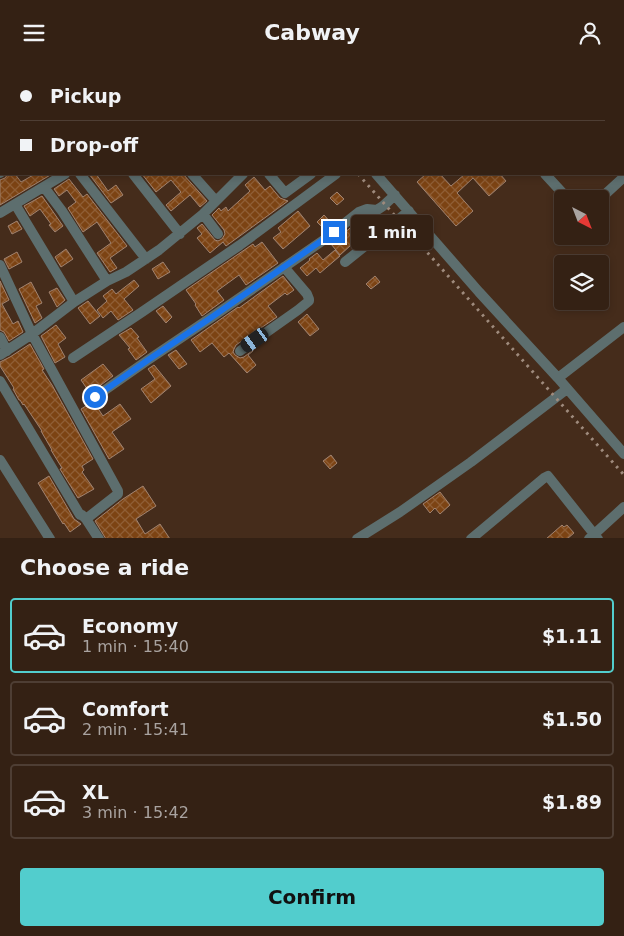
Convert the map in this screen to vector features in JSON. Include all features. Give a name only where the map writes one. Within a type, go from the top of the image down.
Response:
[{"type":"street","points":[[0,213],[63,175]]},
{"type":"street","points":[[81,175],[146,259]]},
{"type":"street","points":[[134,175],[180,234]]},
{"type":"street","points":[[193,175],[216,201]]},
{"type":"street","points":[[0,337],[4,353],[74,302],[126,272],[180,234],[242,175]]},
{"type":"street","points":[[270,175],[294,204]]},
{"type":"street","points":[[285,193],[310,175]]},
{"type":"street","points":[[73,358],[240,245],[335,175]]},
{"type":"street","points":[[377,175],[624,454]]},
{"type":"street","points":[[546,175],[560,190]]},
{"type":"street","points":[[609,191],[624,177]]},
{"type":"street","points":[[44,187],[108,281]]},
{"type":"street","points":[[95,397],[325,239],[360,211],[367,209],[376,210],[395,195]]},
{"type":"street","points":[[15,204],[74,302]]},
{"type":"street","points":[[345,262],[409,211]]},
{"type":"street","points":[[203,214],[218,234]]},
{"type":"street","points":[[0,265],[32,334],[118,491],[118,494],[86,519]]},
{"type":"street","points":[[240,351],[309,301],[306,294],[284,267]]},
{"type":"street","points":[[558,378],[624,327]]},
{"type":"street","points":[[0,381],[80,515],[86,519],[98,538]]},
{"type":"street","points":[[360,538],[471,462],[567,389]]},
{"type":"street","points":[[0,460],[49,538]]},
{"type":"street","points":[[472,538],[547,476],[594,537],[624,507]]},
{"type":"building","points":[[7,175],[16,175],[21,182],[33,175],[50,175],[0,205],[0,180]]},
{"type":"building","points":[[90,175],[97,175],[108,191],[116,185],[123,195],[111,203]]},
{"type":"building","points":[[143,175],[184,175],[207,201],[200,207],[190,195],[171,211],[166,205],[181,192],[171,180],[156,192]]},
{"type":"building","points":[[425,175],[441,175],[451,186],[464,175],[501,175],[506,181],[489,196],[473,178],[457,193],[473,211],[456,226],[417,182]]},
{"type":"building","points":[[254,177],[265,190],[270,186],[280,198],[288,201],[226,246],[223,242],[210,253],[197,238],[202,234],[197,228],[202,224],[215,240],[222,239],[225,234],[224,230],[212,215],[219,208],[221,211],[226,207],[228,211],[250,191],[245,185]]},
{"type":"building","points":[[69,179],[83,197],[87,194],[127,246],[110,258],[117,268],[110,272],[97,253],[111,243],[97,222],[83,232],[68,208],[76,202],[67,190],[59,196],[54,189]]},
{"type":"building","points":[[337,192],[344,199],[337,205],[330,198]]},
{"type":"building","points":[[42,196],[63,226],[55,232],[40,209],[30,216],[24,206]]},
{"type":"building","points":[[298,211],[310,226],[283,249],[273,238],[281,232],[278,228]]},
{"type":"building","points":[[324,215],[332,224],[325,230],[317,222]]},
{"type":"building","points":[[361,219],[369,229],[340,255],[331,244]]},
{"type":"building","points":[[17,221],[22,229],[12,234],[8,226]]},
{"type":"building","points":[[262,242],[278,263],[246,285],[239,275],[217,291],[224,300],[202,316],[186,290],[253,244],[255,247]]},
{"type":"building","points":[[66,249],[73,259],[61,267],[55,257]]},
{"type":"building","points":[[335,250],[340,256],[320,273],[316,268],[307,276],[300,268],[317,253],[323,260]]},
{"type":"building","points":[[17,252],[22,262],[9,269],[4,259]]},
{"type":"building","points":[[163,262],[170,272],[158,279],[152,269]]},
{"type":"building","points":[[283,276],[294,290],[287,295],[285,293],[268,306],[277,317],[236,345],[233,352],[240,358],[253,350],[248,355],[256,365],[247,373],[229,353],[224,357],[212,343],[200,352],[191,340]]},
{"type":"building","points":[[375,276],[380,282],[371,289],[366,284]]},
{"type":"building","points":[[134,280],[139,286],[124,299],[133,310],[118,320],[111,311],[103,318],[97,310],[107,301],[103,296],[112,289],[116,294]]},
{"type":"building","points":[[0,281],[9,300],[2,304],[13,324],[18,321],[23,332],[9,341],[4,332],[0,330]]},
{"type":"building","points":[[31,282],[42,303],[36,306],[42,318],[35,323],[19,289]]},
{"type":"building","points":[[57,288],[65,300],[57,307],[49,292]]},
{"type":"building","points":[[88,301],[100,316],[90,324],[78,308]]},
{"type":"building","points":[[163,306],[172,317],[166,323],[156,311]]},
{"type":"building","points":[[307,314],[319,329],[310,336],[298,322]]},
{"type":"building","points":[[56,325],[66,338],[58,344],[65,357],[55,363],[41,336]]},
{"type":"building","points":[[131,328],[139,337],[137,338],[147,352],[136,360],[128,349],[130,348],[119,335]]},
{"type":"building","points":[[30,344],[44,369],[42,370],[93,459],[82,466],[84,470],[82,472],[94,489],[78,498],[60,469],[62,468],[42,431],[24,404],[19,400],[0,366],[0,362]]},
{"type":"building","points":[[176,350],[187,364],[179,369],[168,355]]},
{"type":"building","points":[[103,364],[113,376],[90,393],[81,380]]},
{"type":"building","points":[[154,365],[171,386],[151,403],[141,389],[155,379],[148,369]]},
{"type":"building","points":[[91,403],[95,404],[103,416],[120,404],[131,419],[112,432],[124,449],[109,459],[81,409]]},
{"type":"building","points":[[331,455],[337,463],[330,469],[323,461]]},
{"type":"building","points":[[49,476],[74,519],[81,524],[70,532],[38,483]]},
{"type":"building","points":[[143,486],[156,506],[136,519],[145,534],[160,524],[169,538],[105,538],[95,521]]},
{"type":"building","points":[[440,492],[450,505],[440,514],[435,508],[430,513],[423,504]]},
{"type":"building","points":[[562,525],[564,527],[567,525],[574,533],[568,538],[547,538]]},
{"type":"railway","points":[[359,175],[624,475]]},
{"type":"route","points":[[95,397],[334,232]]}]
